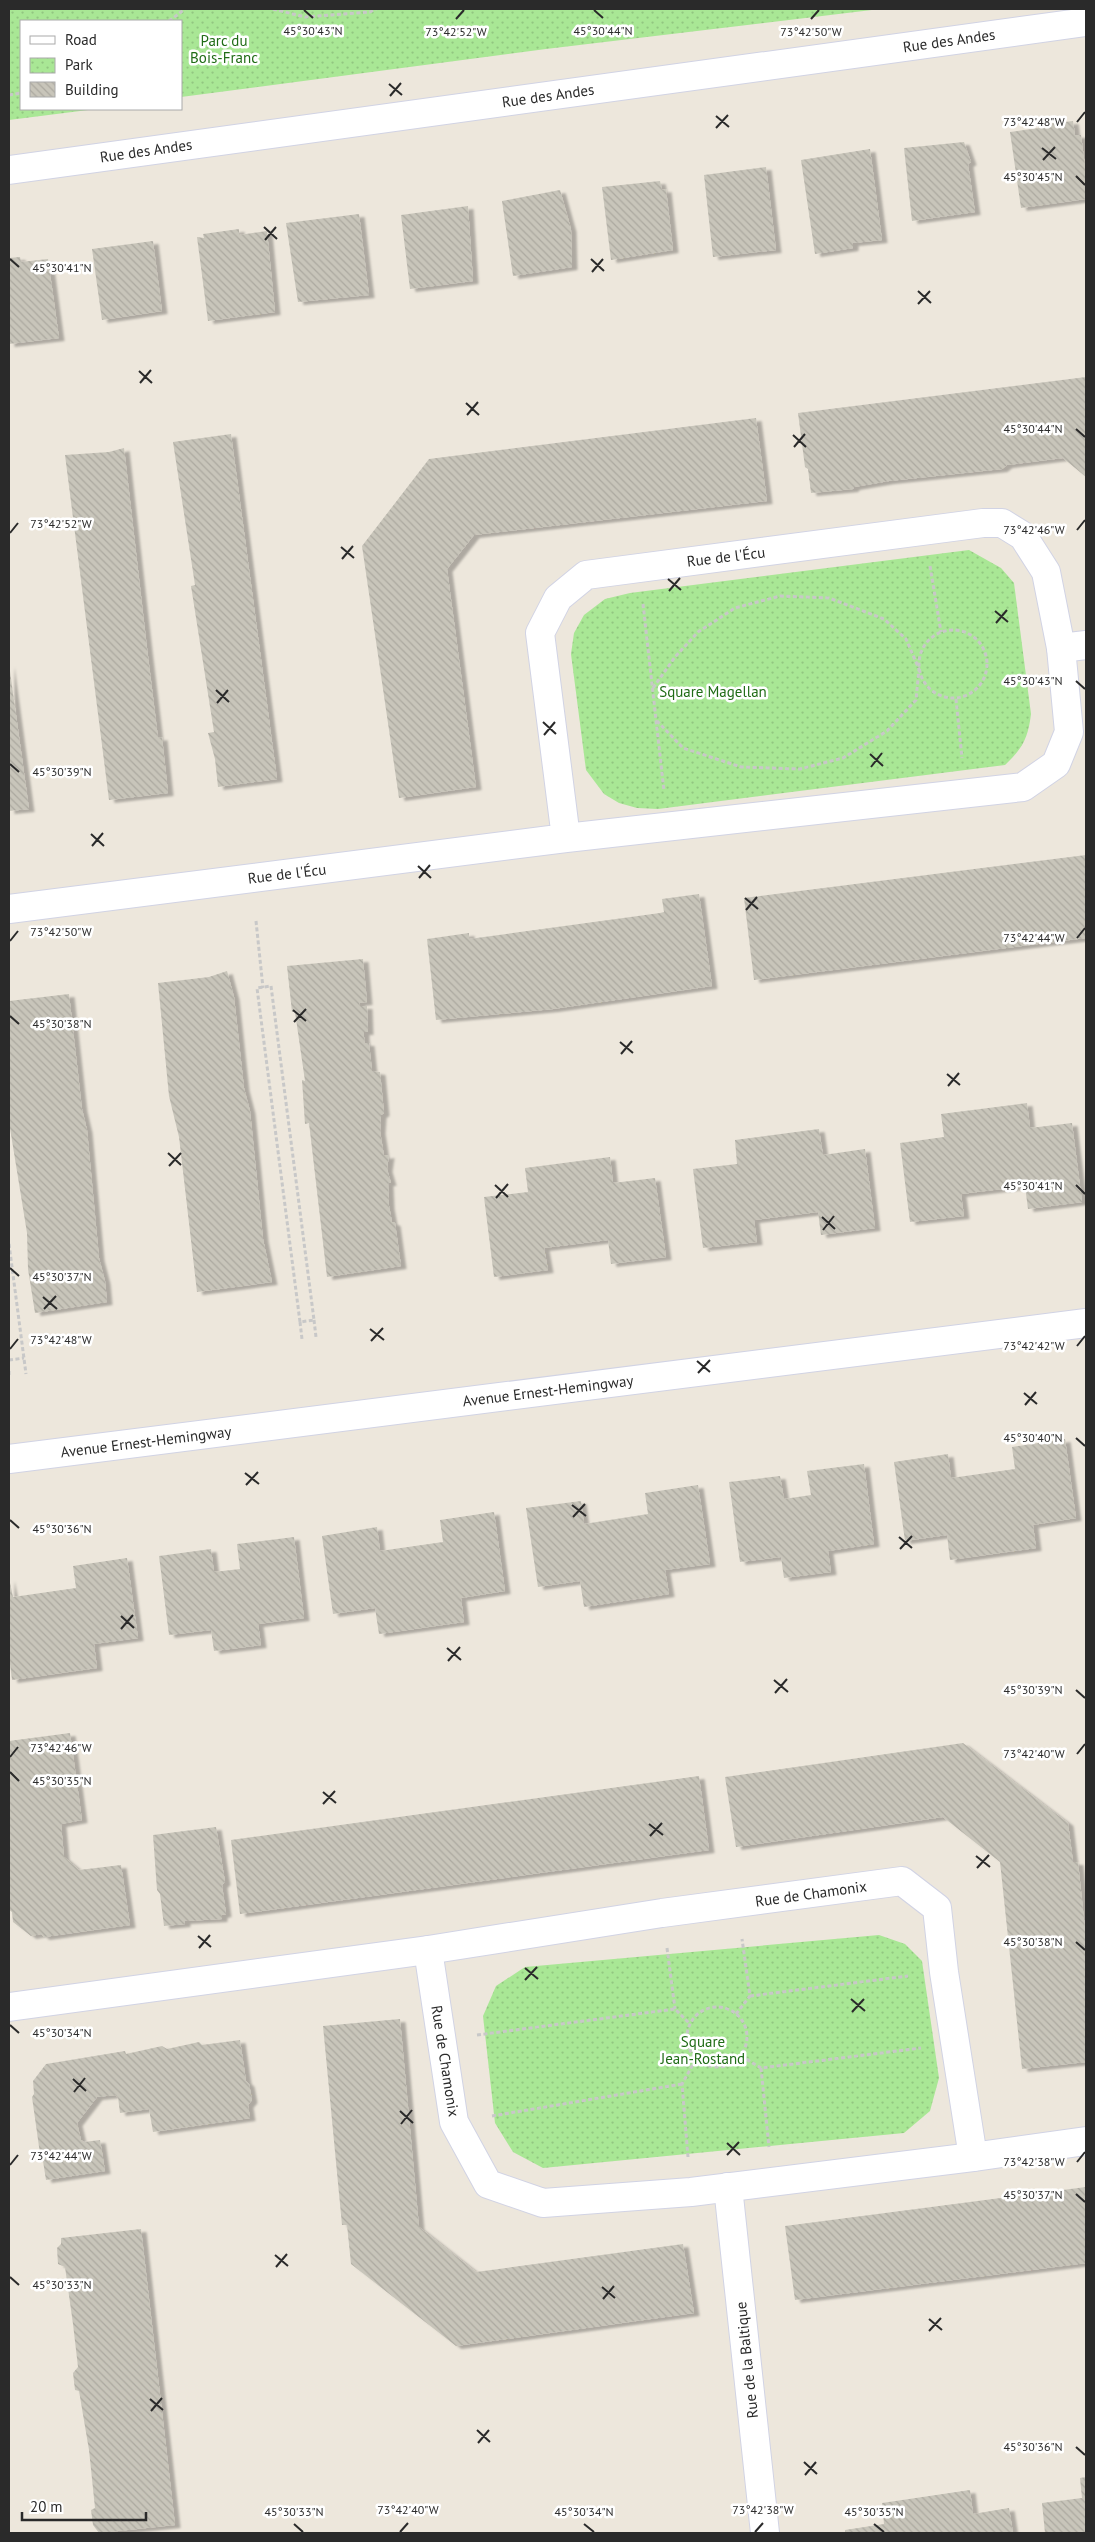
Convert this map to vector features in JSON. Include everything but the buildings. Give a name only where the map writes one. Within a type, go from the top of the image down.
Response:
[{"type":"street","name":"Rue des Andes","points":[[9,170],[1086,22]]},
{"type":"street","name":"Rue de l'Écu","points":[[9,909],[566,838],[1023,787],[1056,764],[1069,732],[1074,647],[1046,572],[1023,536],[1002,524],[982,523],[586,576],[558,598],[540,633],[566,838]]},
{"type":"street","name":"Avenue Ernest-Hemingway","points":[[9,1459],[1086,1323]]},
{"type":"street","name":"Rue de Chamonix","points":[[9,2007],[428,1950],[662,1913],[902,1882],[937,1908],[944,1972],[973,2158]]},
{"type":"street","name":"Rue de Chamonix","points":[[428,1950],[454,2122],[488,2184],[543,2203],[728,2188],[973,2158],[1086,2141]]},
{"type":"street","name":"Rue de la Baltique","points":[[728,2188],[765,2533]]},
{"type":"path","points":[[170,20],[185,9]]},
{"type":"path","points":[[273,9],[305,17],[370,12],[376,9]]},
{"type":"path","points":[[924,531],[941,632]]},
{"type":"path","points":[[640,568],[668,827]]},
{"type":"path","points":[[653,688],[675,657],[698,632],[735,608],[780,596],[829,598],[884,619],[906,639],[919,669],[922,680],[938,695],[956,699],[970,694],[984,678],[986,656],[974,637],[964,632],[952,630],[941,632],[931,638],[924,646],[919,657],[919,669],[916,700],[887,731],[843,758],[800,769],[741,767],[683,748],[657,721]]},
{"type":"path","points":[[956,699],[966,793]]},
{"type":"path","points":[[256,921],[263,988]]},
{"type":"path","points":[[302,1339],[257,988],[271,986],[316,1337]]},
{"type":"path","points":[[9,1244],[26,1374]]},
{"type":"path","points":[[300,1322],[314,1320]]},
{"type":"path","points":[[9,1360],[24,1358]]},
{"type":"path","points":[[9,1371],[9,1376]]},
{"type":"path","points":[[738,1904],[750,1996]]},
{"type":"path","points":[[662,1913],[675,2009],[689,2023]]},
{"type":"path","points":[[736,2014],[750,1996],[944,1972]]},
{"type":"path","points":[[712,2006],[722,2007],[736,2014],[745,2026],[747,2036],[746,2046],[741,2056],[734,2062],[724,2066],[704,2065],[696,2060],[687,2042],[689,2023],[695,2015],[712,2006]]},
{"type":"path","points":[[442,2040],[675,2009]]},
{"type":"path","points":[[741,2056],[761,2068],[955,2044]]},
{"type":"path","points":[[691,2192],[682,2084],[696,2060]]},
{"type":"path","points":[[761,2068],[773,2182]]},
{"type":"path","points":[[454,2122],[682,2084]]},
{"type":"green space","name":"Parc du Bois-Franc","points":[[9,9],[880,9],[546,49],[182,97],[182,20],[20,20],[20,110],[88,110],[9,120]]},
{"type":"green space","name":"Square Magellan","points":[[969,550],[1001,568],[1014,583],[1031,714],[1024,742],[1005,765],[658,809],[637,808],[619,803],[604,794],[586,770],[571,654],[574,633],[584,615],[605,599],[630,593]]},
{"type":"green space","name":"Square Jean-Rostand","points":[[879,1935],[905,1944],[922,1961],[939,2078],[930,2111],[904,2133],[543,2168],[513,2152],[495,2123],[483,2016],[496,1986],[525,1967]]}]
